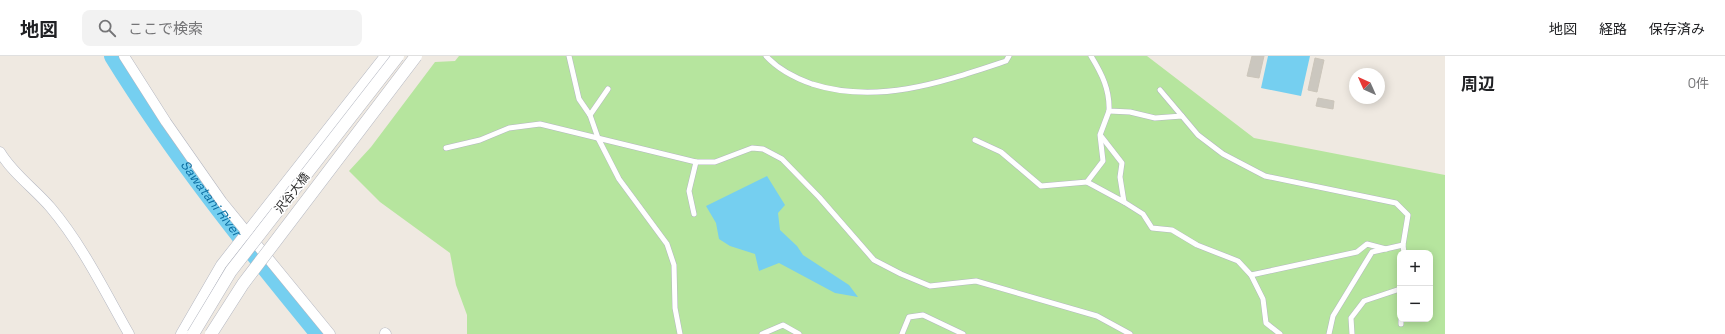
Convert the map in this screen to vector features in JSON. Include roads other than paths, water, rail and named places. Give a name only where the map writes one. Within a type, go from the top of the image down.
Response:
[{"type":"street","points":[[124,56],[166,122],[222,202],[330,334]]},
{"type":"street","points":[[180,334],[221,265],[385,56]]},
{"type":"street","name":"沢谷大橋","points":[[193,334],[231,271],[398,56]]},
{"type":"street","name":"沢谷大橋","points":[[211,334],[243,284],[416,56]]},
{"type":"street","points":[[0,152],[6,163],[51,208],[80,249],[129,334]]},
{"type":"lane","points":[[569,56],[579,100],[590,115],[598,138],[619,179],[668,244],[674,265],[675,308],[680,334]]},
{"type":"lane","points":[[766,56],[771,62],[798,79],[828,89],[859,92],[893,92],[939,83],[1006,60],[1009,56]]},
{"type":"lane","points":[[1087,182],[1103,161],[1100,135],[1109,111],[1109,98],[1102,74],[1091,56]]},
{"type":"lane","points":[[590,115],[608,89]]},
{"type":"lane","points":[[1160,90],[1198,135],[1223,154],[1265,176],[1396,203],[1408,215],[1403,245],[1404,250]]},
{"type":"lane","points":[[1109,111],[1130,112],[1155,118],[1182,116]]},
{"type":"lane","points":[[446,148],[480,140],[510,128],[540,124],[696,162],[715,162],[752,148],[763,148],[782,159],[819,197],[874,260],[901,274],[930,286],[976,281],[1097,316],[1130,334]]},
{"type":"lane","points":[[1100,135],[1122,163],[1120,177],[1124,202]]},
{"type":"lane","points":[[975,140],[1001,152],[1042,186],[1087,182],[1143,214],[1152,228],[1172,230],[1197,245],[1238,261],[1251,275],[1263,299],[1266,322],[1280,334]]},
{"type":"lane","points":[[694,214],[689,191],[696,162]]},
{"type":"lane","points":[[1251,275],[1357,252],[1367,244],[1386,249]]},
{"type":"lane","points":[[1329,334],[1333,316],[1372,252],[1403,245]]},
{"type":"lane","points":[[1352,334],[1351,318],[1364,301],[1397,290]]},
{"type":"lane","points":[[902,334],[909,317],[923,315],[963,334]]},
{"type":"lane","points":[[762,334],[783,325],[799,334]]},
{"type":"water","points":[[1268,56],[1310,56],[1301,96],[1261,88]]},
{"type":"water","points":[[767,176],[785,205],[778,213],[780,230],[797,246],[803,255],[849,285],[858,297],[835,293],[779,263],[759,271],[755,254],[730,246],[719,239],[716,223],[706,206]]},
{"type":"waterway","name":"Sawatani River","points":[[113,56],[136,93],[185,164],[264,267],[319,334]]}]
